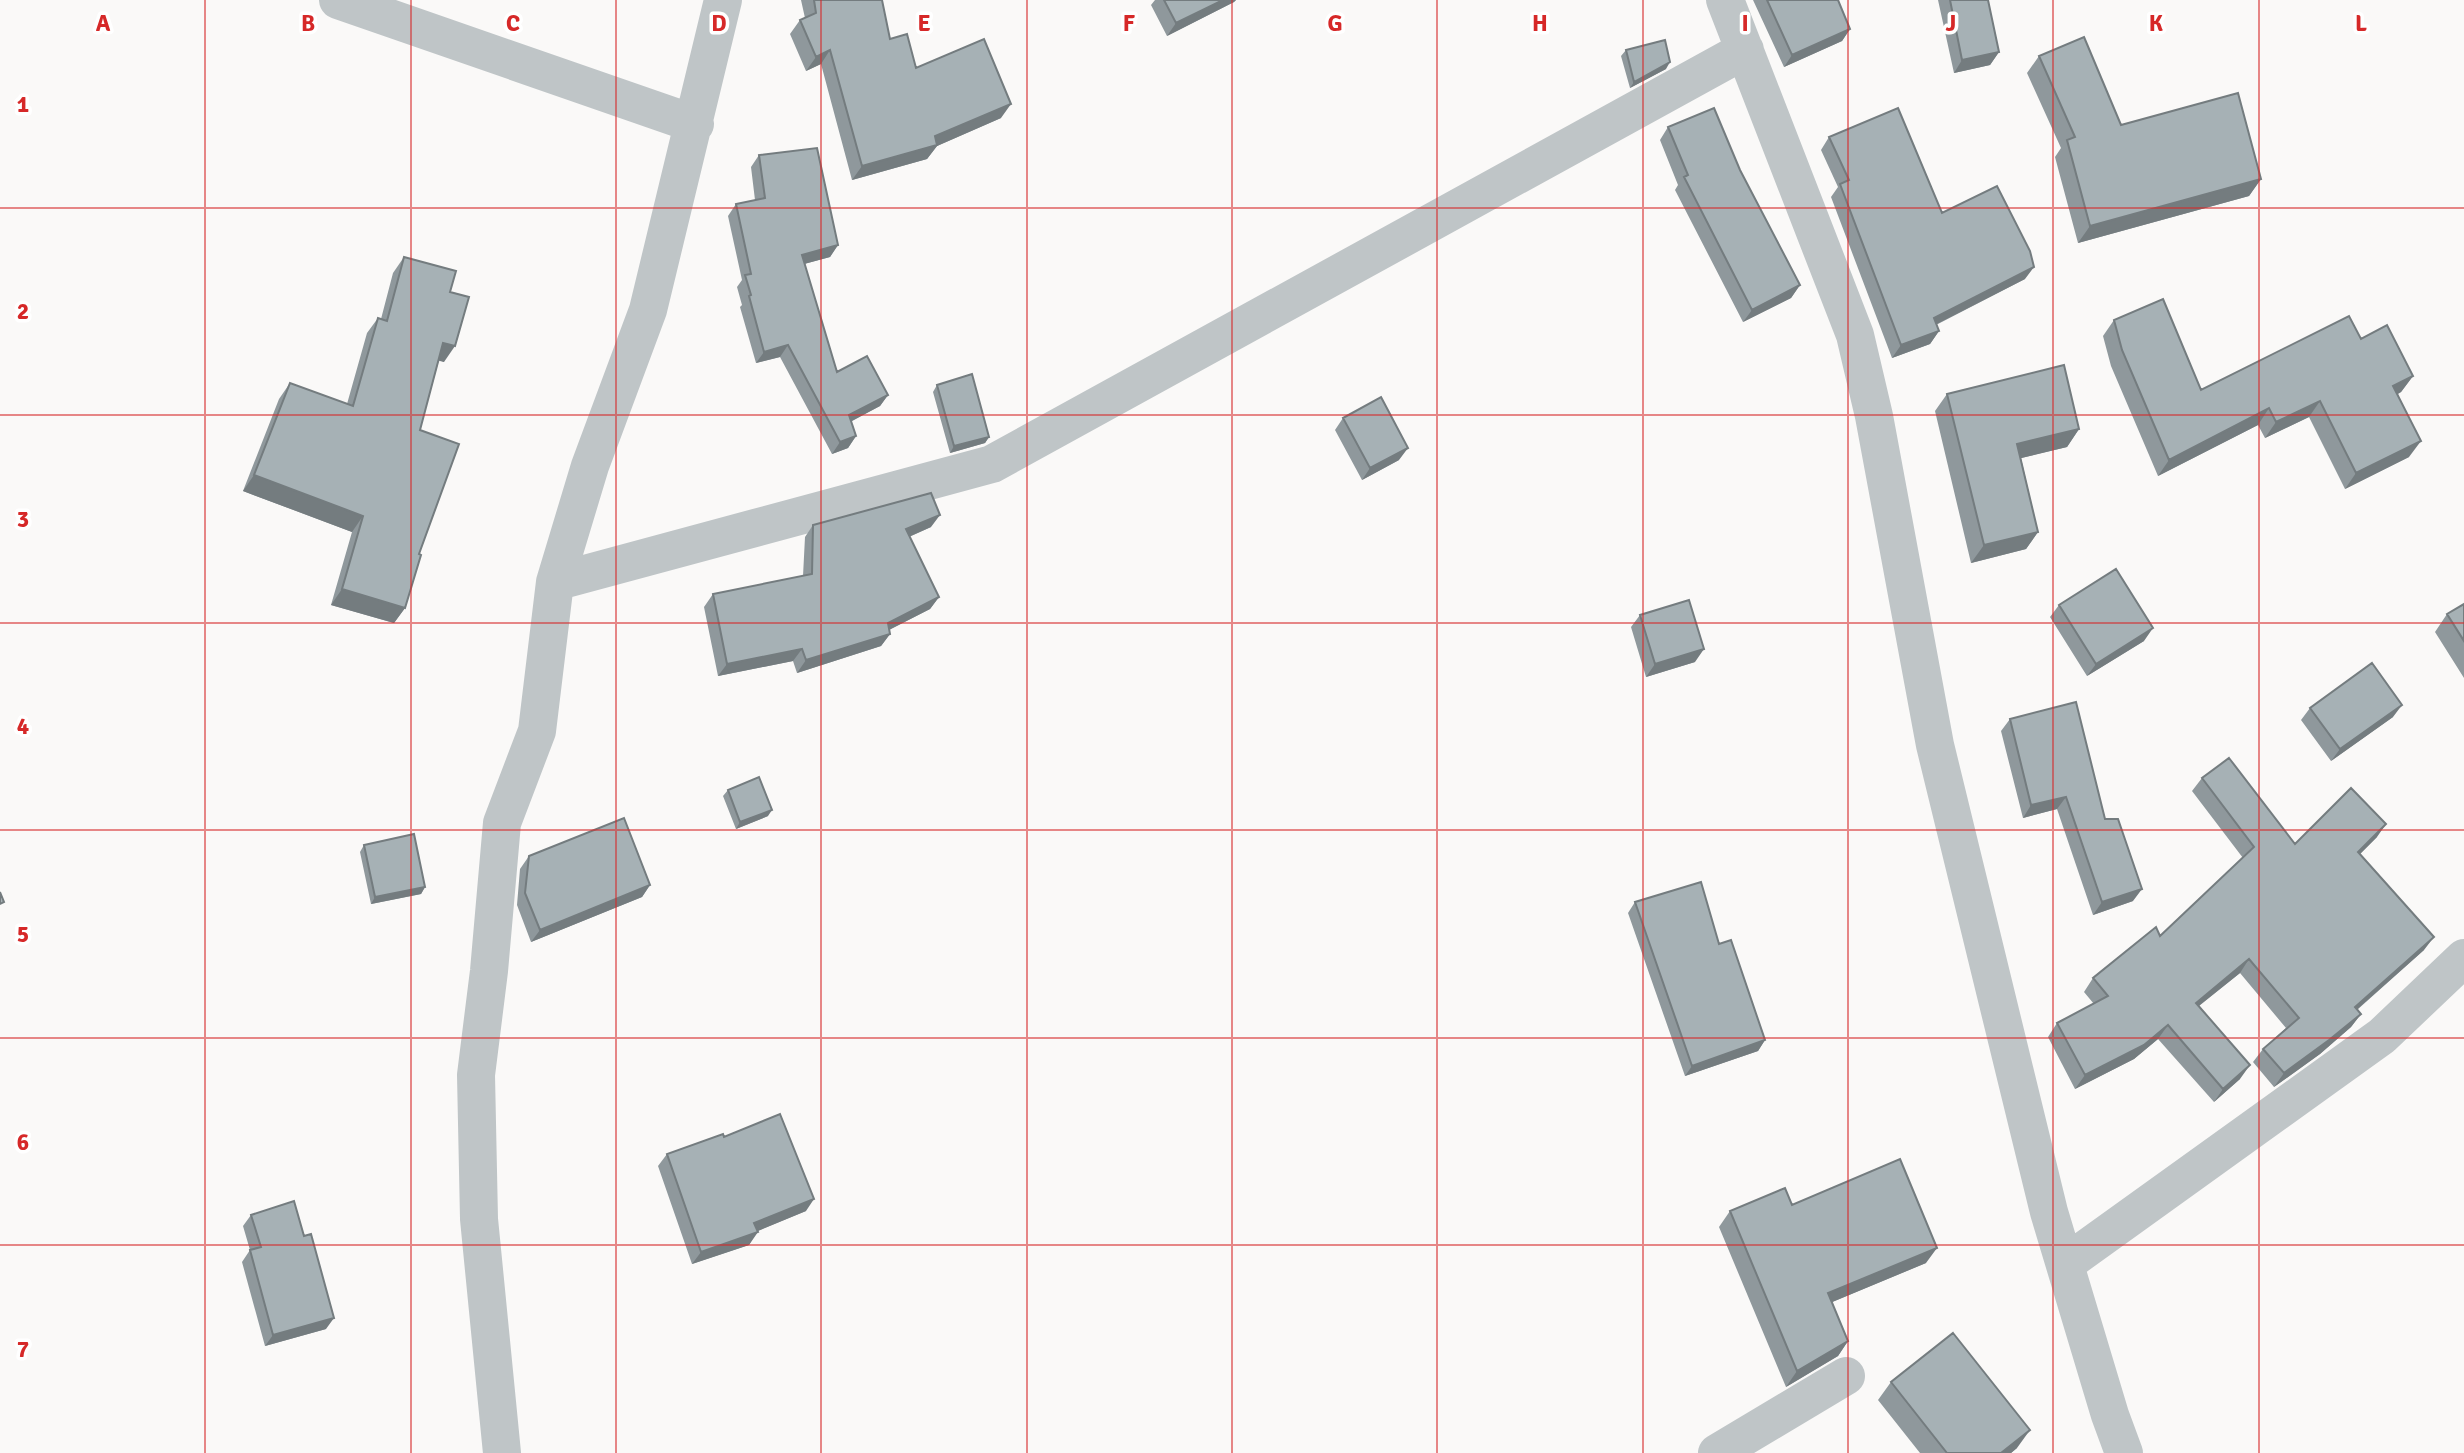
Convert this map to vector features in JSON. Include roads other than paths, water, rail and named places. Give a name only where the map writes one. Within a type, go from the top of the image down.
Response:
[{"type":"street","points":[[338,0],[695,124]]},
{"type":"street","points":[[502,1453],[479,1219],[476,1075],[489,971],[502,823],[537,731],[555,582],[590,466],[648,310],[723,0]]},
{"type":"street","points":[[1725,0],[1855,335],[1874,416],[1935,746],[2049,1212],[2124,1453]]},
{"type":"street","points":[[555,582],[992,464],[1745,50]]},
{"type":"street","points":[[2065,1264],[2382,1036],[2464,958]]},
{"type":"street","points":[[1717,1453],[1846,1376]]}]
